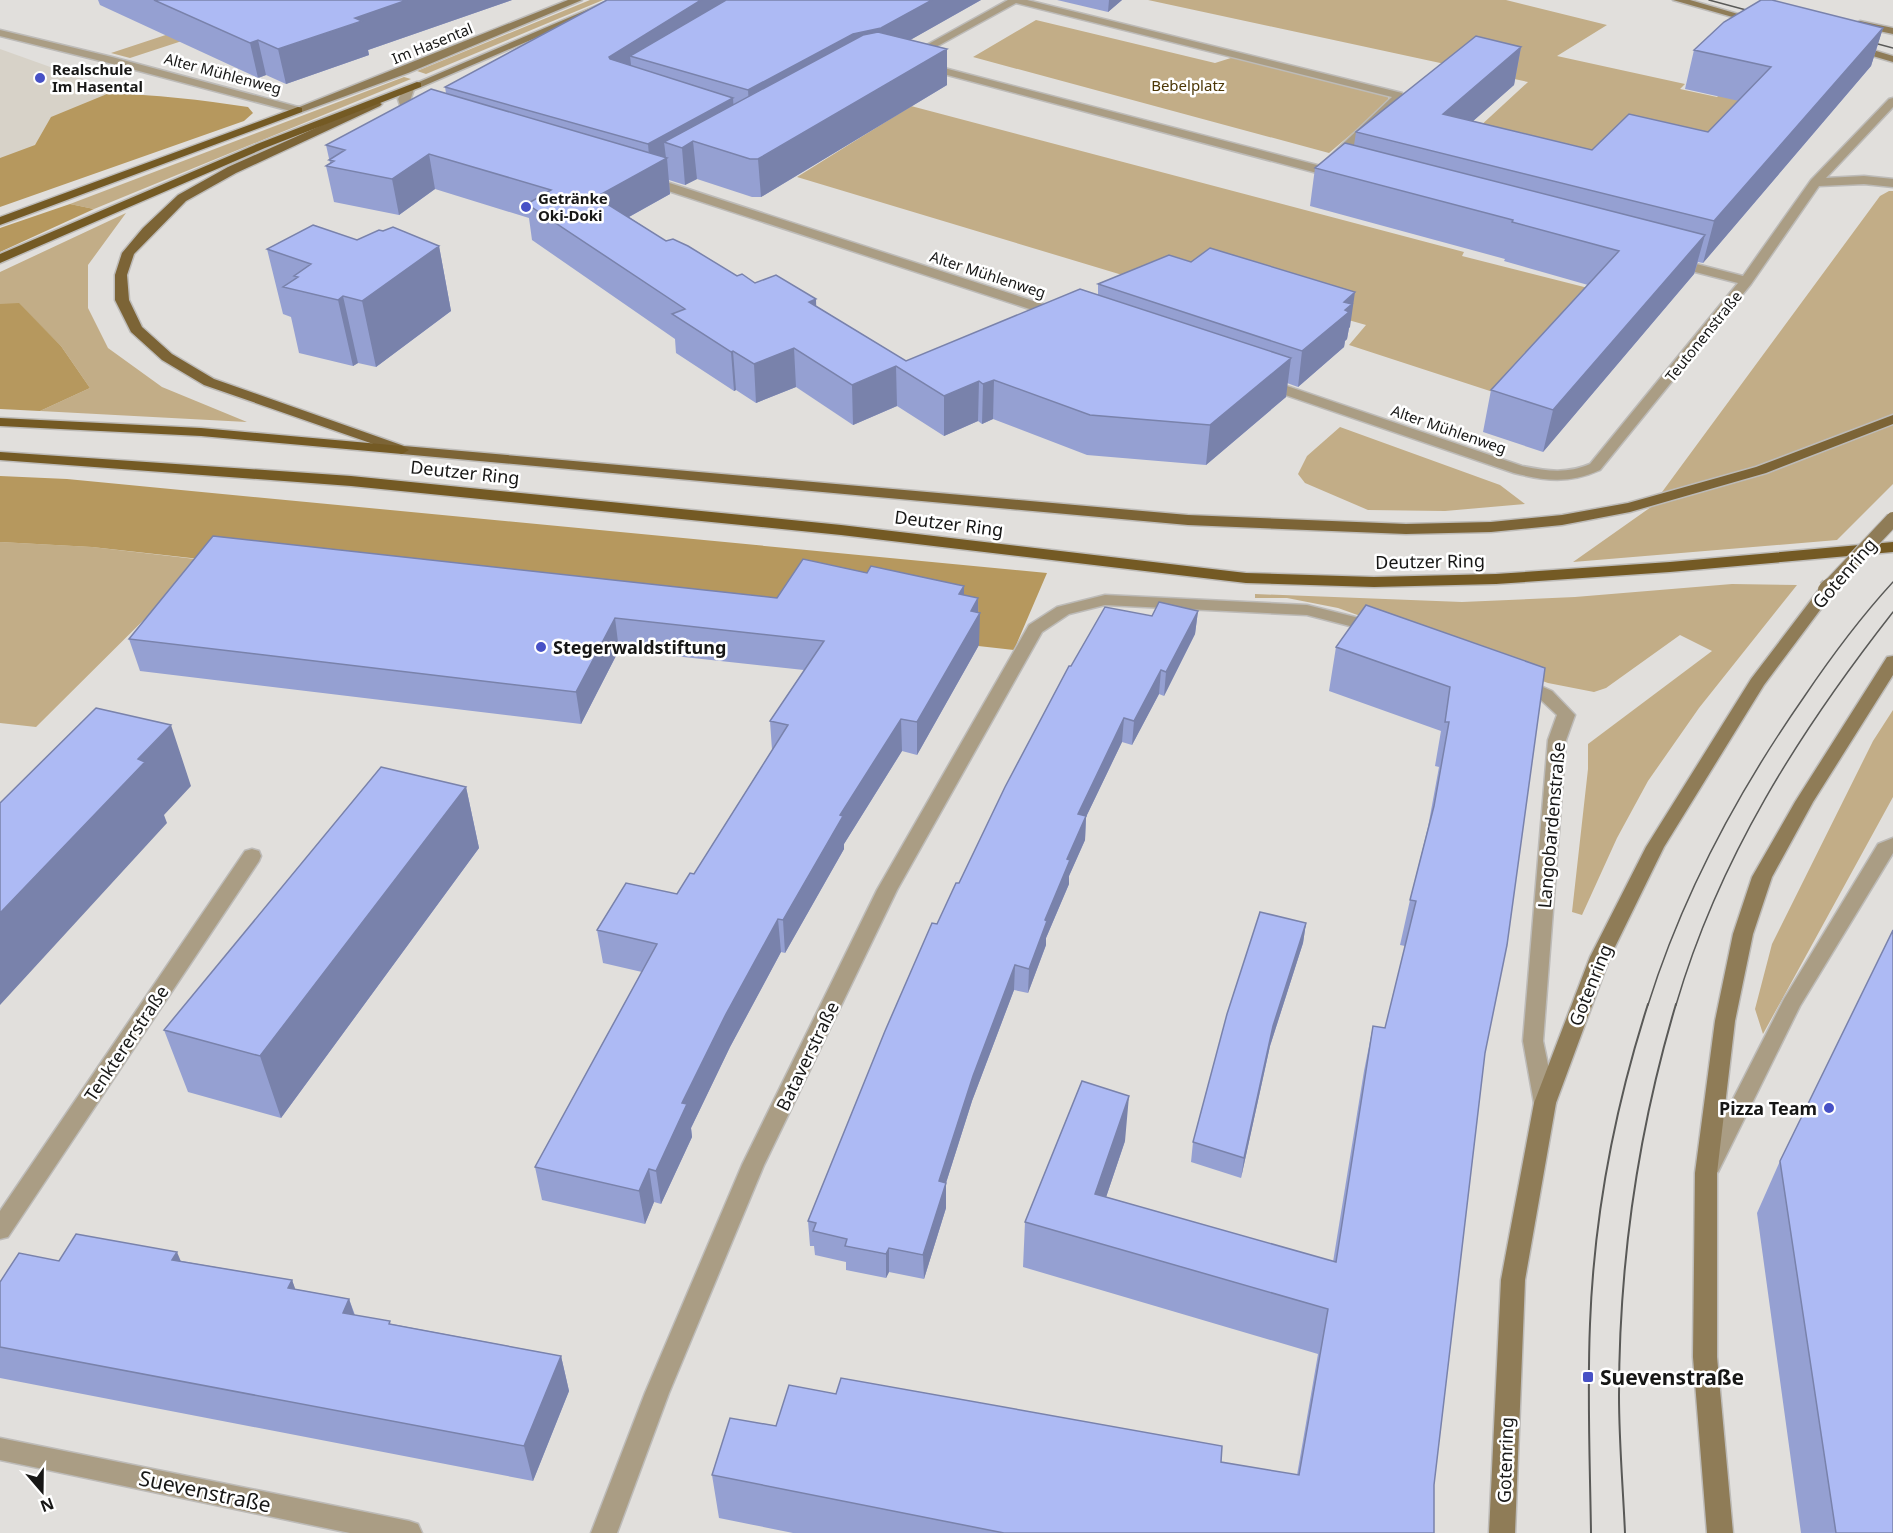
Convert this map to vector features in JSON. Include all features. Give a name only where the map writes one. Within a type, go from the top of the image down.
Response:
[{"type":"highway","points":[[0,259],[239,154],[413,87]]},
{"type":"highway","points":[[0,221],[298,110]]},
{"type":"highway","name":"Deutzer Ring","points":[[0,422],[201,432],[402,450]]},
{"type":"highway","name":"Deutzer Ring","points":[[0,456],[351,480],[852,531],[1246,578],[1374,582],[1496,579],[1670,567],[1893,547]]},
{"type":"main road","name":"Im Hasental","points":[[298,110],[404,71],[577,0]]},
{"type":"main road","name":"Im Hasental","points":[[413,87],[619,0]]},
{"type":"main road","points":[[1678,0],[1769,24]]},
{"type":"main road","points":[[1851,22],[1893,31]]},
{"type":"main road","points":[[1844,44],[1893,59]]},
{"type":"main road","points":[[402,450],[209,382],[167,357],[136,329],[122,300],[121,275],[128,253],[162,215],[182,198],[307,133],[413,87]]},
{"type":"main road","name":"Deutzer Ring","points":[[402,450],[1188,520],[1344,528],[1491,526],[1562,520],[1630,507],[1761,470],[1893,419]]},
{"type":"main road","name":"Gotenring","points":[[1502,1533],[1513,1280],[1545,1103],[1600,957],[1655,847],[1757,683],[1827,590],[1893,519]]},
{"type":"main road","points":[[1720,1533],[1705,1357],[1706,1173],[1725,1021],[1743,934],[1762,877],[1804,802],[1893,661]]},
{"type":"street","points":[[1323,170],[1398,99],[1398,95],[1015,0],[903,60],[1323,170],[1346,176]]},
{"type":"street","name":"Alter Mühlenweg","points":[[0,33],[108,59],[298,110]]},
{"type":"street","points":[[413,87],[404,99],[404,104],[442,120]]},
{"type":"street","name":"Teutonenstraße","points":[[1577,475],[1595,466],[1645,408],[1746,281],[1815,183],[1893,101]]},
{"type":"street","name":"Alter Mühlenweg","points":[[651,178],[1072,318]]},
{"type":"street","points":[[1815,183],[1862,178],[1893,183]]},
{"type":"street","points":[[1666,260],[1746,281]]},
{"type":"street","name":"Alter Mühlenweg","points":[[1246,377],[1519,470],[1549,476],[1577,475]]},
{"type":"street","name":"Bataverstraße","points":[[604,1533],[657,1393],[753,1165],[887,890],[1035,629],[1064,610],[1105,600],[1307,610],[1349,619],[1396,634]]},
{"type":"street","name":"Langobardenstraße","points":[[1508,678],[1541,690],[1555,700],[1566,715],[1557,740],[1533,1041],[1545,1103]]},
{"type":"street","points":[[1706,1173],[1791,1004],[1885,849],[1893,844]]},
{"type":"street","name":"Tenktererstraße","points":[[0,1230],[252,856]]},
{"type":"street","name":"Suevenstraße","points":[[0,1449],[409,1533]]},
{"type":"shaded area","name":"Realschule Im Hasental","points":[[0,49],[162,107],[0,163]]},
{"type":"shaded area","points":[[107,94],[160,96],[213,102],[248,107],[253,113],[244,121],[0,207],[0,158],[35,145],[51,117]]},
{"type":"shaded area","points":[[70,204],[94,209],[0,252],[0,228]]},
{"type":"shaded area","points":[[19,303],[61,346],[90,388],[40,411],[0,409],[0,304]]},
{"type":"shaded area","points":[[0,476],[67,479],[1047,573],[1014,650],[92,547],[0,542]]},
{"type":"green space","points":[[272,0],[283,8],[130,58],[111,53]]},
{"type":"green space","points":[[590,0],[603,0],[426,74],[417,71]]},
{"type":"green space","points":[[1148,0],[1506,0],[1607,25],[1557,56],[1685,84],[1680,89],[1717,97],[1747,68],[1775,75],[1659,203],[1452,152],[1528,82]]},
{"type":"green space","name":"Bebelplatz","points":[[1036,20],[1215,63],[1234,57],[1388,96],[1389,102],[1329,153],[973,57]]},
{"type":"green space","points":[[404,77],[411,79],[94,209],[70,204]]},
{"type":"green space","points":[[911,106],[1464,252],[1462,256],[1592,289],[1493,392],[1349,345],[1366,325],[1306,308],[1192,296],[797,177]]},
{"type":"green space","points":[[1893,191],[1893,484],[1837,540],[1573,562],[1651,507],[1880,196]]},
{"type":"green space","points":[[126,213],[88,265],[88,308],[108,348],[162,387],[247,422],[40,411],[90,388],[61,346],[19,304],[0,304],[0,272]]},
{"type":"green space","points":[[1340,427],[1500,485],[1525,504],[1445,511],[1368,510],[1305,483],[1298,474],[1307,456]]},
{"type":"green space","points":[[0,542],[92,547],[204,560],[36,727],[0,723]]},
{"type":"green space","points":[[1732,584],[1797,585],[1699,708],[1648,781],[1617,838],[1582,915],[1572,912],[1588,769],[1588,744],[1712,651],[1680,635],[1606,688],[1594,692],[1548,683],[1338,608],[1287,598],[1255,598],[1255,594],[1462,602],[1575,597]]},
{"type":"green space","points":[[1893,710],[1893,797],[1763,1034],[1755,1009],[1772,944],[1873,741]]},
{"type":"building","points":[[154,0],[407,0],[355,18],[362,21],[278,49],[258,40],[250,43]]},
{"type":"building","points":[[607,0],[701,0],[609,57],[733,98],[648,144],[445,87]]},
{"type":"building","points":[[726,0],[932,0],[881,28],[853,34],[748,90],[630,56]]},
{"type":"building","points":[[1761,0],[1772,0],[1883,28],[1714,221],[1356,132],[1476,36],[1521,47],[1443,114],[1592,150],[1629,114],[1708,132],[1771,67],[1694,50],[1724,22]]},
{"type":"building","points":[[878,32],[947,49],[758,159],[750,159],[693,141],[682,148],[664,142],[863,35]]},
{"type":"building","points":[[431,89],[667,158],[596,197],[666,241],[673,239],[688,246],[737,276],[742,274],[755,283],[776,275],[816,299],[809,302],[906,361],[1080,289],[1291,358],[1210,425],[1090,415],[994,380],[983,384],[979,381],[944,396],[896,366],[852,385],[794,348],[754,364],[672,314],[685,309],[527,204],[551,190],[429,154],[392,179],[326,166],[334,161],[329,160],[345,150],[326,145]]},
{"type":"building","points":[[1345,143],[1705,235],[1553,410],[1491,390],[1619,251],[1512,222],[1513,220],[1315,168]]},
{"type":"building","points":[[313,225],[357,240],[379,230],[383,231],[393,227],[439,246],[362,301],[343,296],[338,300],[283,287],[311,264],[267,249]]},
{"type":"building","points":[[1210,248],[1355,292],[1344,302],[1352,304],[1345,310],[1349,312],[1302,351],[1098,284],[1169,255],[1191,262]]},
{"type":"building","points":[[213,536],[777,598],[803,559],[867,573],[871,566],[964,586],[959,594],[978,598],[971,611],[980,613],[917,722],[901,719],[840,815],[843,816],[783,920],[778,919],[726,1014],[682,1103],[687,1104],[656,1171],[649,1169],[639,1191],[535,1167],[657,944],[597,930],[626,883],[677,894],[690,873],[694,874],[788,725],[770,721],[824,641],[615,618],[576,692],[129,639]]},
{"type":"building","points":[[1159,602],[1198,611],[1166,672],[1161,670],[1134,721],[1124,718],[1078,814],[1086,816],[1067,859],[1070,860],[1045,920],[1047,921],[1029,969],[1015,965],[973,1076],[939,1181],[946,1183],[923,1255],[889,1248],[886,1254],[845,1246],[847,1239],[813,1231],[816,1223],[808,1221],[885,1031],[932,923],[937,924],[956,883],[959,883],[1005,787],[1069,666],[1105,607],[1152,616]]},
{"type":"building","points":[[1366,605],[1545,668],[1507,945],[1485,1053],[1434,1485],[1434,1533],[1004,1533],[712,1475],[730,1418],[776,1426],[789,1385],[836,1394],[841,1378],[1222,1446],[1221,1462],[1299,1475],[1328,1309],[1025,1222],[1082,1081],[1129,1096],[1095,1194],[1336,1262],[1373,1026],[1385,1028],[1416,901],[1410,900],[1434,806],[1449,722],[1445,722],[1450,687],[1336,647]]},
{"type":"building","points":[[96,708],[171,725],[138,759],[145,762],[0,913],[0,803]]},
{"type":"building","points":[[381,767],[466,787],[260,1056],[164,1030]]},
{"type":"building","points":[[1260,912],[1306,923],[1273,1026],[1244,1158],[1193,1142],[1227,1014]]},
{"type":"building","points":[[1893,930],[1893,1533],[1836,1533],[1780,1161]]},
{"type":"building","points":[[76,1234],[177,1252],[172,1260],[292,1280],[288,1288],[349,1299],[343,1313],[390,1321],[389,1324],[561,1356],[524,1446],[0,1347],[0,1282],[19,1253],[59,1261]]},
{"type":"tram line","points":[[1709,0],[1761,14]]},
{"type":"tram line","points":[[1863,40],[1893,48]]},
{"type":"tram line","points":[[1648,1005],[1678,923],[1734,807],[1779,733],[1825,667],[1857,624],[1893,582]]},
{"type":"tram line","points":[[1676,1005],[1715,898],[1765,798],[1825,703],[1893,612]]},
{"type":"tram line","points":[[1591,1533],[1589,1350],[1596,1243],[1616,1122],[1648,1004]]},
{"type":"tram line","points":[[1625,1533],[1619,1396],[1627,1247],[1641,1149],[1676,1004]]},
{"type":"place","name":"Realschule Im Hasental","points":[[40,78]]},
{"type":"place","name":"Getränke Oki-Doki","points":[[526,207]]},
{"type":"place","name":"Stegerwaldstiftung","points":[[541,647]]},
{"type":"place","name":"Pizza Team","points":[[1829,1108]]},
{"type":"place","name":"Suevenstraße","points":[[1588,1377]]}]
